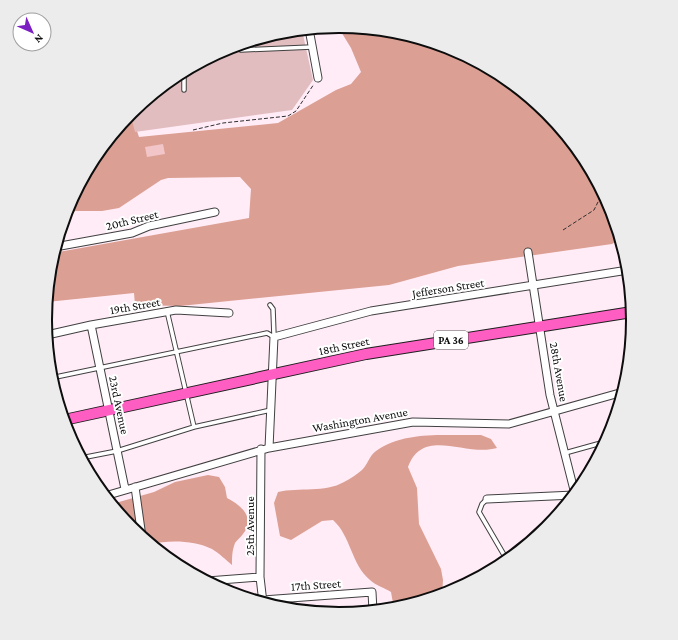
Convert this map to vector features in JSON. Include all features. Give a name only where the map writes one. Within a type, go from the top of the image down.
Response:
[{"type":"main road","name":"18th Street","points":[[70,419],[108,409],[366,354],[626,313]]},
{"type":"street","points":[[310,35],[318,78]]},
{"type":"street","name":"20th Street","points":[[62,246],[132,233],[150,226],[215,212]]},
{"type":"street","name":"28th Avenue","points":[[528,252],[554,411],[572,487]]},
{"type":"street","name":"Jefferson Street","points":[[274,338],[371,311],[621,271]]},
{"type":"street","name":"19th Street","points":[[53,334],[91,325],[167,311],[190,309],[229,313]]},
{"type":"street","name":"23rd Avenue","points":[[91,325],[125,489]]},
{"type":"street","points":[[269,448],[271,374],[274,338]]},
{"type":"street","name":"Washington Avenue","points":[[110,494],[261,449],[413,422],[509,424],[616,394]]},
{"type":"street","name":"25th Avenue","points":[[261,449],[260,577],[262,596]]},
{"type":"street","points":[[135,487],[141,527]]},
{"type":"street","points":[[487,499],[567,494]]},
{"type":"street","points":[[219,580],[260,577]]},
{"type":"street","name":"17th Street","points":[[278,600],[372,592],[373,605]]},
{"type":"lane","points":[[242,50],[312,47]]},
{"type":"lane","points":[[184,78],[184,90]]},
{"type":"lane","points":[[270,305],[273,309],[274,338]]},
{"type":"lane","points":[[167,311],[194,427]]},
{"type":"lane","points":[[58,376],[267,332],[274,338]]},
{"type":"lane","points":[[87,457],[117,450],[194,427],[271,410]]},
{"type":"lane","points":[[565,453],[597,444]]},
{"type":"lane","points":[[487,499],[482,504],[479,512],[504,555]]},
{"type":"path","points":[[193,130],[223,123],[288,116],[296,111],[318,78]]},
{"type":"path","points":[[563,230],[594,210],[599,200]]},
{"type":"shaded area","points":[[342,33],[376,35],[413,43],[431,48],[466,63],[482,71],[514,92],[555,131],[578,161],[588,177],[604,210],[615,242],[612,244],[458,266],[389,285],[180,306],[135,305],[134,293],[53,301],[54,283],[61,252],[249,218],[251,189],[240,177],[168,178],[161,180],[119,208],[102,211],[75,211],[72,214],[90,176],[111,145],[133,120],[139,137],[278,123],[336,90],[351,84],[361,72],[351,48]]},
{"type":"shaded area","points":[[303,35],[313,80],[292,110],[135,132],[132,121],[136,117],[164,92],[196,71],[247,48]]},
{"type":"shaded area","points":[[163,144],[165,154],[147,157],[145,147]]},
{"type":"shaded area","points":[[440,435],[481,435],[491,439],[497,448],[485,450],[434,445],[424,448],[415,455],[408,467],[417,488],[419,524],[441,569],[442,588],[431,592],[393,601],[391,592],[372,582],[364,573],[359,566],[344,534],[333,520],[322,521],[291,540],[280,536],[274,503],[278,492],[329,488],[349,479],[362,470],[372,455],[387,444],[413,437]]},
{"type":"shaded area","points":[[208,475],[219,477],[225,487],[227,498],[242,508],[247,517],[248,523],[247,528],[235,543],[232,554],[232,565],[212,549],[205,546],[189,542],[173,541],[158,543],[136,523],[117,502],[154,492],[175,482]]}]
